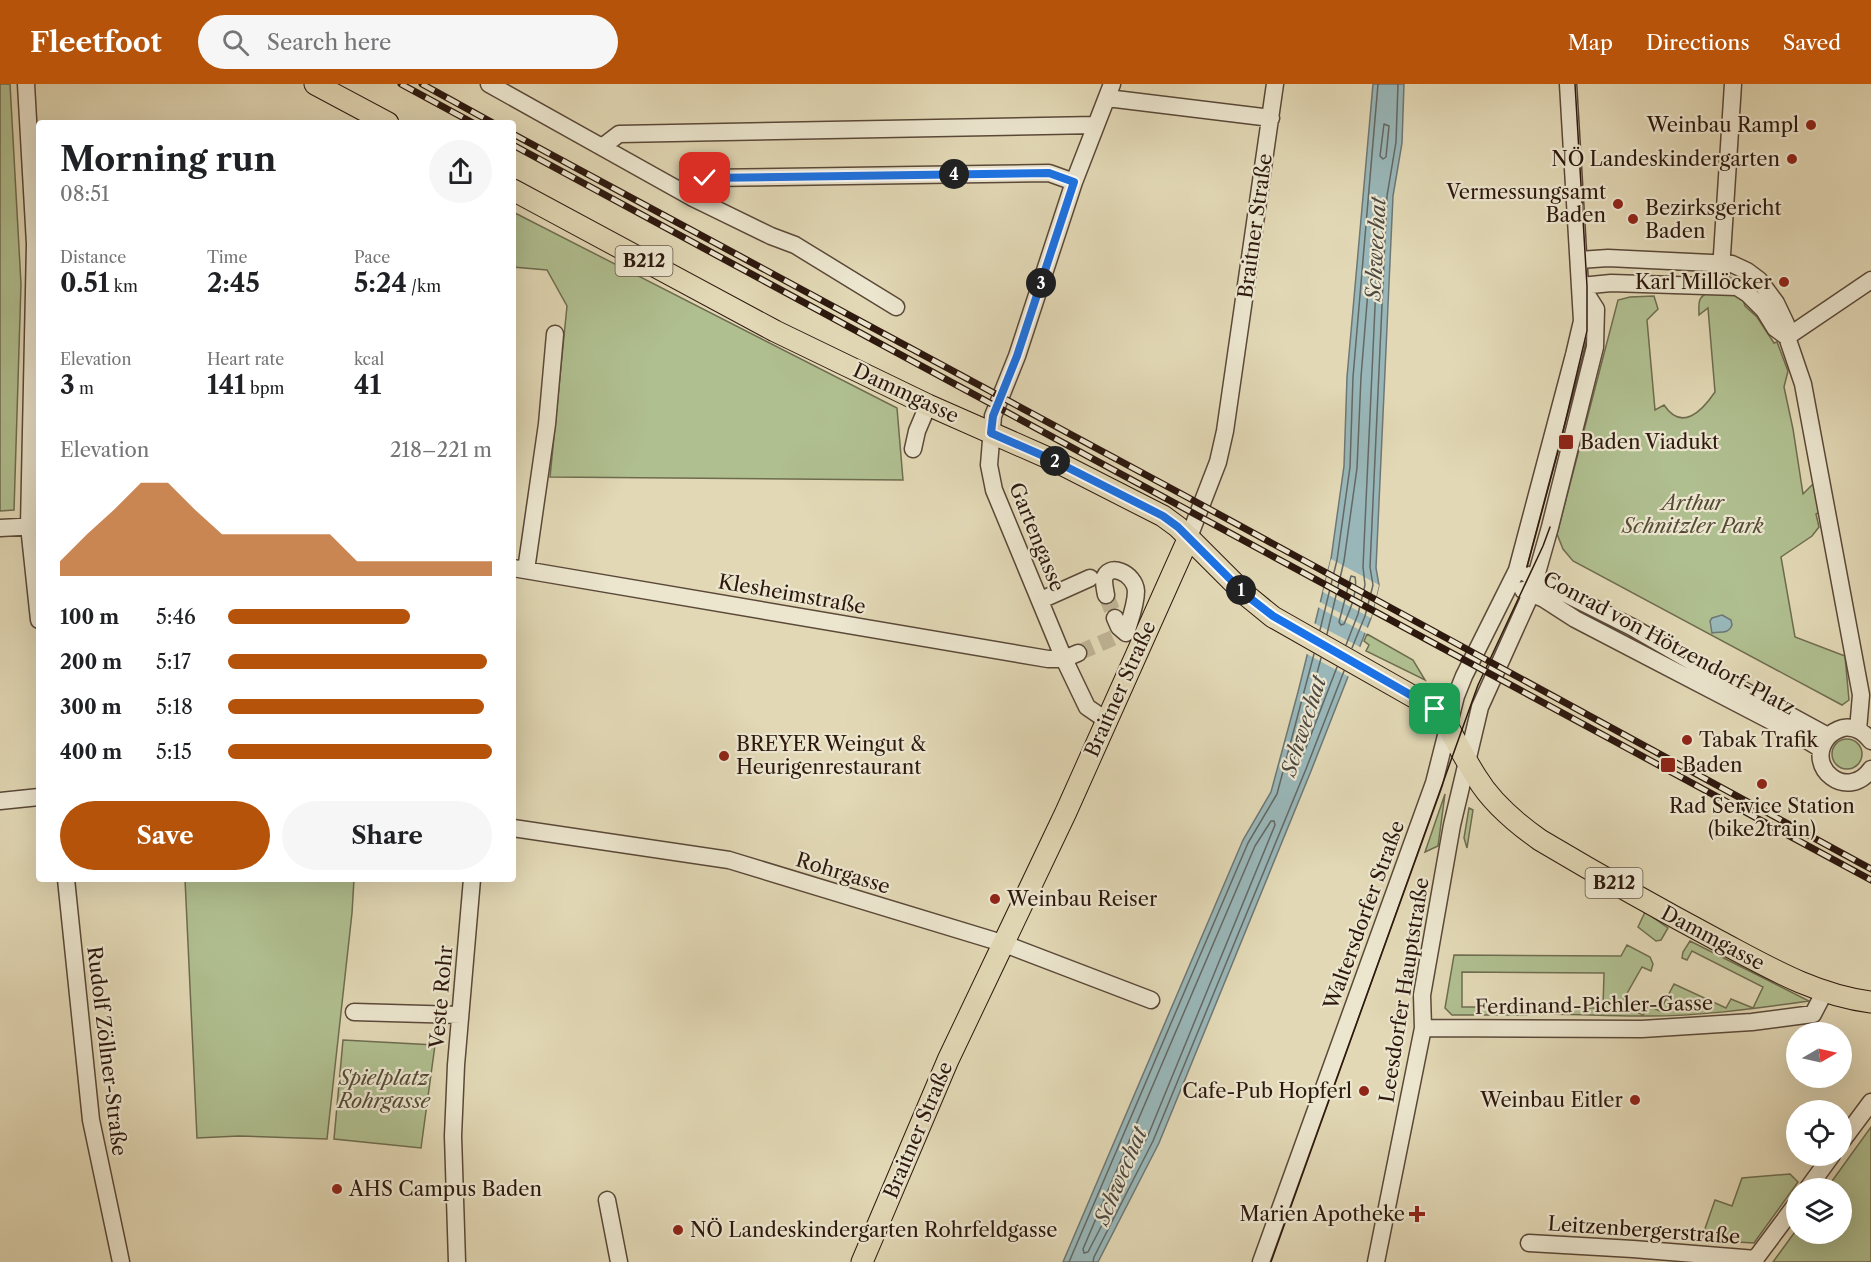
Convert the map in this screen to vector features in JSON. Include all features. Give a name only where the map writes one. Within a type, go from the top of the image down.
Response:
[{"type":"main road","points":[[315,84],[382,120]]},
{"type":"main road","name":"Dammgasse","points":[[516,192],[775,331],[928,405],[1055,461],[1153,511],[1178,527],[1246,595],[1273,616],[1435,709],[1442,716],[1478,779],[1501,808],[1540,840],[1690,926],[1794,981],[1824,993],[1871,1002]]},
{"type":"main road","name":"Braitner Straße","points":[[862,1262],[948,1060],[1002,943],[1037,888],[1066,812],[1106,720],[1127,637],[1188,537]]},
{"type":"street","points":[[26,84],[35,243],[34,526],[36,564]]},
{"type":"street","points":[[489,84],[693,198],[771,236],[795,245],[896,307]]},
{"type":"street","name":"Braitner Straße","points":[[1188,537],[1218,462],[1226,431],[1275,84]]},
{"type":"street","name":"Conrad von Hötzendorf-Platz","points":[[1568,84],[1582,321],[1514,578],[1533,586],[1544,599],[1575,619],[1789,730],[1825,742]]},
{"type":"street","points":[[1720,286],[1733,84]]},
{"type":"street","points":[[1109,91],[1270,118]]},
{"type":"street","name":"Gartengasse","points":[[1106,720],[1087,707],[1071,656],[1041,600],[994,490],[990,465],[993,416],[1017,356],[1074,182],[1109,91]]},
{"type":"street","points":[[602,147],[620,134],[1096,125]]},
{"type":"street","points":[[693,198],[705,178],[1049,173],[1074,182]]},
{"type":"street","points":[[1579,260],[1608,258],[1732,264],[1759,280],[1776,303],[1786,324],[1787,338],[1803,384],[1861,695],[1865,735],[1844,728],[1833,732],[1825,742],[1821,762],[1833,779],[1845,783],[1868,779]]},
{"type":"street","points":[[1787,338],[1871,280]]},
{"type":"street","points":[[1581,286],[1611,283],[1737,287],[1748,294],[1764,310],[1775,328],[1787,338]]},
{"type":"street","name":"Conrad von Hötzendorf-Platz","points":[[1533,586],[1595,347],[1596,309],[1581,286]]},
{"type":"street","points":[[520,569],[547,424],[555,334]]},
{"type":"street","points":[[913,449],[917,431],[928,405]]},
{"type":"street","points":[[0,528],[34,526]]},
{"type":"street","name":"Klesheimstraße","points":[[520,569],[1048,659],[1071,656]]},
{"type":"street","points":[[1106,595],[1104,581],[1106,575],[1111,572],[1126,573],[1133,581],[1136,589],[1135,603],[1127,637]]},
{"type":"street","points":[[1041,600],[1090,578]]},
{"type":"street","name":"Waltersdorfer Straße","points":[[1261,1262],[1434,783],[1456,696],[1514,578]]},
{"type":"street","points":[[1467,759],[1480,707],[1533,586]]},
{"type":"street","points":[[1115,618],[1127,637]]},
{"type":"street","name":"Leesdorfer Hauptstraße","points":[[1376,1262],[1423,1028],[1422,996],[1452,825],[1467,759]]},
{"type":"street","points":[[0,801],[36,797]]},
{"type":"street","name":"Rohrgasse","points":[[516,828],[729,860],[1002,943],[1151,1000]]},
{"type":"street","name":"Rudolf Zöllner-Straße","points":[[66,882],[91,1120],[121,1262]]},
{"type":"street","name":"Veste Rohr","points":[[458,1262],[453,1136],[460,1015],[472,882]]},
{"type":"street","name":"Ferdinand-Pichler-Gasse","points":[[1423,1028],[1642,1029],[1752,1022],[1813,1014],[1824,993]]},
{"type":"street","points":[[354,1012],[460,1015]]},
{"type":"street","points":[[1852,1128],[1871,1102]]},
{"type":"street","points":[[607,1200],[619,1262]]},
{"type":"street","points":[[1755,1260],[1786,1218]]},
{"type":"street","name":"Leitzenbergerstraße","points":[[1529,1243],[1632,1255],[1755,1260]]},
{"type":"green space","points":[[0,84],[10,84],[21,284],[14,510],[0,511]]},
{"type":"green space","points":[[516,214],[897,408],[903,480],[550,477],[567,306],[547,270],[516,267]]},
{"type":"green space","name":"Arthur Schnitzler Park","points":[[1707,293],[1734,293],[1742,296],[1745,306],[1757,317],[1774,343],[1777,342],[1788,371],[1784,387],[1803,494],[1814,483],[1820,512],[1816,514],[1819,527],[1812,536],[1781,557],[1795,637],[1845,656],[1849,700],[1842,705],[1573,561],[1563,549],[1557,534],[1618,300],[1654,296],[1658,309],[1647,320],[1655,410],[1664,405],[1671,413],[1685,418],[1698,412],[1715,392],[1708,308],[1699,315],[1700,300]]},
{"type":"green space","points":[[1367,634],[1413,660],[1425,680],[1366,651],[1369,645],[1364,641]]},
{"type":"green space","points":[[1847,739],[1858,743],[1862,754],[1858,765],[1847,769],[1836,765],[1832,754],[1836,743]]},
{"type":"green space","points":[[1445,794],[1438,846],[1425,852]]},
{"type":"green space","points":[[1469,808],[1473,810],[1467,848],[1464,838]]},
{"type":"green space","points":[[185,882],[354,882],[327,1139],[239,1136],[197,1138]]},
{"type":"green space","points":[[1645,912],[1668,928],[1661,940],[1656,941],[1638,927]]},
{"type":"green space","points":[[1690,941],[1809,1001],[1745,1010],[1702,1014],[1626,1016],[1541,1014],[1541,1008],[1603,1008],[1604,973],[1462,972],[1462,1007],[1527,1007],[1527,1015],[1452,1015],[1445,1008],[1454,955],[1621,956],[1627,945],[1650,957],[1653,964],[1651,971],[1642,967],[1621,1004],[1643,1015],[1649,1006],[1660,1011],[1674,984],[1726,1008],[1731,999],[1753,1008],[1763,987],[1692,951],[1687,960],[1682,958]]},
{"type":"green space","name":"Spielplatz Rohrgasse","points":[[343,1040],[435,1045],[421,1148],[334,1139]]},
{"type":"green space","points":[[1871,1127],[1871,1262],[1773,1262],[1786,1244],[1852,1244],[1852,1178],[1834,1178],[1843,1166],[1852,1166],[1852,1153]]},
{"type":"green space","points":[[1790,1174],[1794,1178],[1786,1178],[1786,1199],[1754,1243],[1701,1240],[1715,1200],[1732,1206],[1742,1178]]},
{"type":"water","name":"Schwechat","points":[[1373,84],[1404,84],[1402,143],[1393,196],[1376,568],[1379,585],[1371,618],[1159,1143],[1098,1262],[1063,1262],[1243,840],[1271,792],[1298,692],[1331,559],[1344,466],[1347,377]]},
{"type":"water","points":[[1722,615],[1731,620],[1732,625],[1726,631],[1712,633],[1710,621]]},
{"type":"pier","points":[[1331,559],[1379,585],[1371,618],[1323,592]]},
{"type":"pier","points":[[1318,601],[1370,629],[1367,634],[1316,606]]},
{"type":"pier","points":[[1312,622],[1362,648],[1351,678],[1305,653]]},
{"type":"tunnel","points":[[1106,595],[1115,618]]},
{"type":"tunnel","points":[[1078,653],[1113,638]]},
{"type":"tram line","points":[[1527,567],[1587,331],[1587,286],[1575,84]]},
{"type":"tram line","points":[[1271,1262],[1478,685],[1550,527]]},
{"type":"railway","points":[[401,84],[467,120]]},
{"type":"railway","points":[[422,84],[488,120]]},
{"type":"railway","points":[[516,136],[1871,869]]},
{"type":"railway","points":[[516,147],[1871,880]]},
{"type":"place","name":"Weinbau Rampl","points":[[1811,125]]},
{"type":"place","name":"NÖ Landeskindergarten","points":[[1792,159]]},
{"type":"place","name":"Vermessungsamt Baden","points":[[1618,204]]},
{"type":"place","name":"Bezirksgericht Baden","points":[[1633,219]]},
{"type":"place","name":"Karl Millöcker","points":[[1784,282]]},
{"type":"place","name":"Baden Viadukt","points":[[1566,442]]},
{"type":"place","name":"Tabak Trafik","points":[[1687,740]]},
{"type":"place","name":"BREYER Weingut & Heurigenrestaurant","points":[[724,756]]},
{"type":"place","name":"Baden","points":[[1668,765]]},
{"type":"place","name":"Rad Service Station (bike2train)","points":[[1762,784]]},
{"type":"place","name":"Weinbau Reiser","points":[[995,899]]},
{"type":"place","name":"Cafe-Pub Hopferl","points":[[1364,1091]]},
{"type":"place","name":"Weinbau Eitler","points":[[1635,1100]]},
{"type":"place","name":"AHS Campus Baden","points":[[337,1189]]},
{"type":"place","name":"Marien Apotheke","points":[[1417,1214]]},
{"type":"place","name":"NÖ Landeskindergarten Rohrfeldgasse","points":[[678,1230]]},
{"type":"route","points":[[705,178],[1049,173],[1074,182],[1017,356],[993,416],[991,433],[1055,461],[1163,516],[1178,527],[1246,595],[1273,616],[1435,709]]}]
